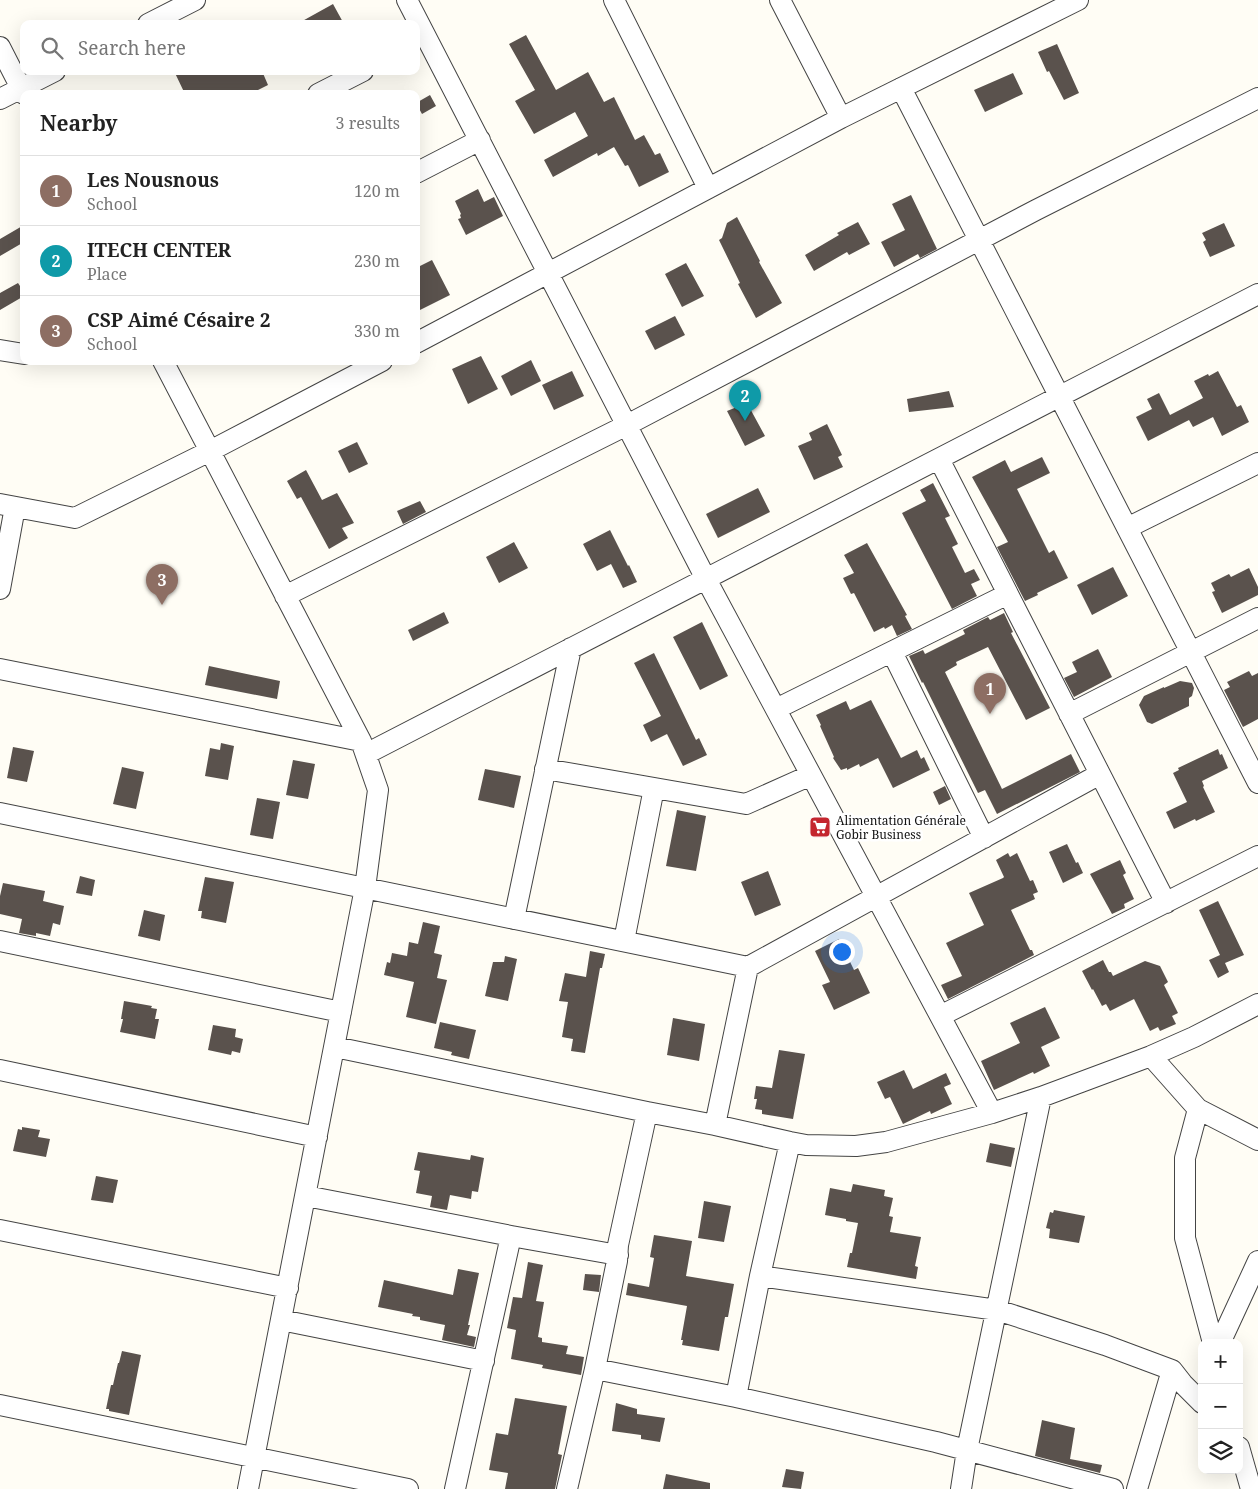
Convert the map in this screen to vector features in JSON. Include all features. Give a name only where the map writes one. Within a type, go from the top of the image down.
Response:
[{"type":"street","points":[[156,20],[195,0]]},
{"type":"street","points":[[407,0],[414,20]]},
{"type":"street","points":[[614,0],[708,188]]},
{"type":"street","points":[[780,0],[841,118]]},
{"type":"street","points":[[420,341],[841,118],[1078,0]]},
{"type":"street","points":[[422,42],[480,140],[706,579],[992,1114]]},
{"type":"street","points":[[0,47],[22,90]]},
{"type":"street","points":[[25,90],[49,75]]},
{"type":"street","points":[[326,90],[355,75]]},
{"type":"street","points":[[901,88],[1258,783]]},
{"type":"street","points":[[0,99],[20,92]]},
{"type":"street","points":[[286,596],[627,425],[979,240],[1258,98]]},
{"type":"street","points":[[420,171],[480,140]]},
{"type":"street","points":[[0,668],[363,747],[571,648],[1258,294]]},
{"type":"street","points":[[0,350],[20,353]]},
{"type":"street","points":[[165,365],[363,747],[378,790],[366,888],[248,1489]]},
{"type":"street","points":[[0,589],[8,506],[75,518],[210,451],[374,365]]},
{"type":"street","points":[[939,458],[1166,903]]},
{"type":"street","points":[[1127,528],[1258,463]]},
{"type":"street","points":[[776,709],[1008,594]]},
{"type":"street","points":[[1069,714],[1258,618]]},
{"type":"street","points":[[514,918],[571,648]]},
{"type":"street","points":[[892,652],[984,838]]},
{"type":"street","points":[[546,769],[746,804],[811,774]]},
{"type":"street","points":[[0,813],[748,967],[1100,774]]},
{"type":"street","points":[[624,941],[654,788]]},
{"type":"street","points":[[940,1016],[1258,856]]},
{"type":"street","points":[[0,941],[341,1012]]},
{"type":"street","points":[[715,1125],[748,967]]},
{"type":"street","points":[[335,1047],[790,1142],[812,1145],[856,1146],[886,1142],[992,1114],[1041,1097],[1151,1056],[1194,1037],[1258,1004]]},
{"type":"street","points":[[1151,1056],[1198,1109],[1258,1140]]},
{"type":"street","points":[[0,1070],[317,1138]]},
{"type":"street","points":[[961,1489],[967,1450],[1041,1097]]},
{"type":"street","points":[[1198,1109],[1185,1158],[1185,1238],[1212,1339]]},
{"type":"street","points":[[566,1489],[595,1368],[618,1255],[618,1245],[647,1112]]},
{"type":"street","points":[[736,1397],[760,1276],[790,1142]]},
{"type":"street","points":[[306,1196],[618,1255]]},
{"type":"street","points":[[0,1230],[288,1288]]},
{"type":"street","points":[[455,1489],[512,1236]]},
{"type":"street","points":[[1222,1339],[1258,1261]]},
{"type":"street","points":[[760,1276],[997,1310],[1105,1345],[1172,1370],[1198,1399]]},
{"type":"street","points":[[282,1320],[484,1361]]},
{"type":"street","points":[[595,1368],[736,1397],[967,1450],[1113,1489]]},
{"type":"street","points":[[1137,1489],[1172,1370]]},
{"type":"street","points":[[0,1404],[408,1489]]},
{"type":"street","points":[[1243,1461],[1250,1486]]},
{"type":"street","points":[[1243,1471],[1250,1486]]},
{"type":"building","points":[[333,4],[342,20],[304,20]]},
{"type":"building","points":[[526,35],[556,90],[588,72],[604,102],[614,97],[635,140],[644,135],[655,155],[660,153],[669,172],[639,187],[628,165],[625,166],[614,147],[598,156],[597,153],[553,177],[544,160],[588,136],[575,112],[534,134],[515,101],[535,90],[509,44]]},
{"type":"building","points":[[1057,44],[1079,93],[1064,100],[1049,71],[1047,72],[1038,52]]},
{"type":"building","points":[[1013,73],[1023,94],[985,112],[974,90]]},
{"type":"building","points":[[176,75],[264,75],[268,85],[258,90],[183,90]]},
{"type":"building","points":[[430,95],[436,106],[422,114],[420,101]]},
{"type":"building","points":[[478,189],[484,202],[494,197],[503,216],[466,235],[458,219],[461,218],[461,214],[455,201]]},
{"type":"building","points":[[911,195],[937,249],[920,258],[918,254],[894,267],[881,242],[905,230],[892,204]]},
{"type":"building","points":[[737,217],[782,303],[756,318],[738,284],[740,283],[719,240],[722,238],[727,223]]},
{"type":"building","points":[[858,222],[870,244],[849,255],[847,252],[814,271],[805,255],[839,235],[837,233]]},
{"type":"building","points":[[1224,223],[1235,246],[1210,257],[1203,242],[1206,240],[1202,233]]},
{"type":"building","points":[[20,227],[20,244],[0,256],[0,239]]},
{"type":"building","points":[[432,260],[450,295],[420,310],[420,266]]},
{"type":"building","points":[[686,263],[704,296],[682,307],[665,274]]},
{"type":"building","points":[[18,283],[20,286],[20,298],[0,310],[0,293]]},
{"type":"building","points":[[675,316],[685,335],[655,350],[645,331]]},
{"type":"building","points":[[481,356],[498,389],[468,404],[452,369]]},
{"type":"building","points":[[531,360],[541,381],[511,396],[501,376]]},
{"type":"building","points":[[572,371],[584,396],[554,410],[542,385]]},
{"type":"building","points":[[1218,371],[1237,407],[1241,405],[1249,422],[1222,436],[1213,417],[1193,427],[1189,420],[1148,441],[1136,417],[1152,409],[1147,399],[1159,393],[1170,415],[1203,398],[1194,381]]},
{"type":"building","points":[[949,391],[954,407],[909,412],[907,399]]},
{"type":"building","points":[[747,403],[765,436],[745,446],[727,411]]},
{"type":"building","points":[[827,424],[842,455],[838,457],[843,467],[814,480],[798,446],[812,440],[809,433]]},
{"type":"building","points":[[357,442],[368,464],[349,473],[338,451]]},
{"type":"building","points":[[1042,457],[1050,473],[1017,489],[1049,553],[1054,550],[1068,578],[1025,601],[997,547],[1008,542],[972,477],[1005,460],[1011,472]]},
{"type":"building","points":[[306,470],[322,500],[337,493],[354,523],[342,528],[348,538],[329,549],[301,497],[297,499],[287,481]]},
{"type":"building","points":[[933,483],[950,516],[945,518],[958,544],[952,547],[965,573],[974,569],[980,580],[971,584],[977,596],[952,609],[902,513],[926,501],[920,490]]},
{"type":"building","points":[[758,488],[770,512],[718,538],[706,514]]},
{"type":"building","points":[[420,501],[426,512],[403,524],[397,511]]},
{"type":"building","points":[[610,530],[637,582],[623,588],[611,564],[597,571],[583,544]]},
{"type":"building","points":[[514,542],[528,568],[499,583],[486,557]]},
{"type":"building","points":[[867,543],[907,615],[905,616],[912,629],[897,636],[892,625],[874,632],[854,593],[851,594],[843,578],[854,573],[844,555]]},
{"type":"building","points":[[1113,567],[1128,596],[1092,615],[1077,585]]},
{"type":"building","points":[[1249,568],[1258,587],[1258,595],[1222,613],[1212,592],[1215,591],[1211,583],[1229,574],[1231,577]]},
{"type":"building","points":[[444,612],[449,623],[413,641],[408,630]]},
{"type":"building","points":[[1004,613],[1013,632],[1011,633],[1050,708],[1026,720],[988,647],[956,662],[957,665],[945,672],[1002,789],[1071,754],[1080,772],[997,814],[985,790],[978,793],[909,656],[923,650],[925,654],[965,634],[963,630],[988,617],[990,620]]},
{"type":"building","points":[[702,622],[728,676],[700,690],[673,637]]},
{"type":"building","points":[[1098,649],[1112,677],[1074,697],[1064,678],[1077,672],[1072,662]]},
{"type":"building","points":[[654,653],[696,740],[699,738],[707,755],[683,766],[667,734],[651,742],[643,725],[661,716],[634,663]]},
{"type":"building","points":[[209,666],[280,681],[277,699],[205,685]]},
{"type":"building","points":[[1249,671],[1252,676],[1258,673],[1258,719],[1243,727],[1224,690],[1230,687],[1227,682]]},
{"type":"building","points":[[1180,681],[1192,683],[1194,688],[1192,696],[1189,698],[1189,706],[1152,724],[1147,722],[1139,705],[1144,696]]},
{"type":"building","points":[[871,700],[901,758],[917,750],[921,759],[924,757],[930,770],[893,788],[878,758],[860,767],[859,764],[847,770],[847,768],[841,770],[833,758],[816,715],[846,701],[850,710]]},
{"type":"building","points":[[221,743],[234,746],[228,780],[205,776],[210,748],[220,750]]},
{"type":"building","points":[[13,747],[34,751],[27,782],[7,778]]},
{"type":"building","points":[[1218,749],[1228,768],[1202,781],[1215,812],[1174,829],[1166,812],[1187,802],[1173,773],[1179,770],[1178,768]]},
{"type":"building","points":[[293,760],[315,764],[308,799],[286,795]]},
{"type":"building","points":[[122,767],[144,772],[136,809],[113,804]]},
{"type":"building","points":[[485,769],[521,776],[514,808],[478,800]]},
{"type":"building","points":[[945,786],[951,799],[939,805],[933,792]]},
{"type":"building","points":[[257,798],[280,802],[273,839],[250,835]]},
{"type":"building","points":[[677,810],[706,816],[696,871],[666,866]]},
{"type":"building","points":[[1067,844],[1083,873],[1063,883],[1049,852]]},
{"type":"building","points":[[1008,853],[1010,857],[1017,853],[1030,881],[1033,880],[1038,892],[1033,894],[1035,899],[1011,910],[1034,955],[948,999],[941,985],[962,976],[946,943],[984,925],[969,893],[1004,877],[996,860]]},
{"type":"building","points":[[1120,860],[1126,873],[1123,875],[1134,899],[1124,904],[1125,908],[1112,914],[1090,874]]},
{"type":"building","points":[[768,871],[781,905],[755,916],[741,882]]},
{"type":"building","points":[[80,876],[95,880],[92,896],[76,893]]},
{"type":"building","points":[[205,877],[234,882],[226,923],[201,918],[202,911],[198,911]]},
{"type":"building","points":[[3,883],[45,891],[43,901],[64,906],[60,925],[53,923],[50,936],[36,933],[36,936],[19,933],[22,919],[0,914],[0,896]]},
{"type":"building","points":[[1218,901],[1244,955],[1225,963],[1229,972],[1218,978],[1209,960],[1220,955],[1199,910]]},
{"type":"building","points":[[144,910],[165,915],[160,941],[138,936]]},
{"type":"building","points":[[423,922],[440,926],[434,953],[442,955],[437,978],[447,980],[436,1024],[406,1017],[414,982],[384,975],[387,962],[390,963],[392,953],[407,956],[409,942],[418,944]]},
{"type":"building","points":[[839,939],[854,970],[858,968],[870,993],[834,1010],[822,985],[830,982],[815,951]]},
{"type":"building","points":[[590,951],[605,954],[602,968],[600,968],[585,1053],[571,1051],[573,1039],[562,1037],[568,1002],[559,1001],[565,973],[586,977]]},
{"type":"building","points":[[505,956],[517,959],[508,1001],[485,996],[493,962],[504,962]]},
{"type":"building","points":[[1103,960],[1113,976],[1145,961],[1160,966],[1168,982],[1164,985],[1178,1013],[1172,1016],[1176,1024],[1160,1031],[1158,1027],[1150,1031],[1134,999],[1110,1011],[1106,1004],[1102,1006],[1082,971]]},
{"type":"building","points":[[124,1001],[152,1006],[151,1008],[157,1009],[155,1019],[159,1019],[155,1039],[120,1032]]},
{"type":"building","points":[[1045,1007],[1060,1038],[1041,1047],[1050,1066],[994,1090],[981,1061],[1020,1043],[1010,1023]]},
{"type":"building","points":[[673,1018],[705,1024],[699,1061],[667,1055]]},
{"type":"building","points":[[440,1022],[476,1030],[469,1059],[451,1055],[452,1052],[434,1048]]},
{"type":"building","points":[[213,1025],[236,1029],[235,1037],[243,1039],[240,1053],[232,1051],[231,1055],[208,1050]]},
{"type":"building","points":[[779,1050],[805,1054],[793,1119],[762,1114],[762,1110],[755,1109],[757,1099],[754,1099],[756,1086],[772,1088]]},
{"type":"building","points":[[904,1070],[913,1089],[946,1073],[951,1084],[944,1087],[952,1104],[931,1114],[930,1111],[903,1124],[890,1097],[885,1099],[877,1082]]},
{"type":"building","points":[[22,1127],[40,1130],[38,1137],[50,1139],[46,1157],[13,1151],[18,1129],[22,1130]]},
{"type":"building","points":[[990,1143],[1015,1148],[1011,1167],[986,1162]]},
{"type":"building","points":[[418,1152],[470,1160],[471,1155],[484,1158],[478,1192],[472,1191],[471,1199],[450,1195],[447,1210],[430,1207],[432,1196],[416,1193],[420,1171],[414,1170]]},
{"type":"building","points":[[96,1176],[118,1180],[113,1203],[91,1200]]},
{"type":"building","points":[[853,1184],[885,1190],[884,1196],[893,1198],[889,1216],[893,1217],[890,1232],[921,1237],[915,1266],[918,1267],[916,1279],[847,1267],[858,1223],[825,1215],[830,1188],[851,1192]]},
{"type":"building","points":[[704,1201],[731,1206],[724,1242],[698,1238]]},
{"type":"building","points":[[1054,1210],[1085,1216],[1079,1243],[1049,1238],[1050,1229],[1046,1228],[1050,1212],[1053,1213]]},
{"type":"building","points":[[654,1235],[692,1241],[686,1276],[734,1284],[728,1317],[725,1317],[719,1351],[682,1345],[683,1340],[681,1340],[687,1306],[626,1295],[628,1283],[649,1287],[654,1258],[650,1257]]},
{"type":"building","points":[[528,1262],[543,1265],[536,1301],[544,1302],[538,1337],[542,1338],[542,1342],[568,1346],[566,1354],[584,1357],[581,1375],[542,1368],[543,1365],[511,1359],[516,1330],[507,1328],[513,1297],[522,1298]]},
{"type":"building","points":[[458,1269],[479,1273],[467,1335],[476,1337],[474,1347],[442,1340],[445,1325],[420,1320],[420,1317],[412,1316],[413,1314],[378,1307],[384,1280],[453,1295]]},
{"type":"building","points":[[585,1274],[601,1275],[599,1292],[583,1290]]},
{"type":"building","points":[[122,1351],[141,1355],[129,1415],[106,1409],[111,1385],[113,1385]]},
{"type":"building","points":[[515,1398],[567,1406],[558,1454],[562,1455],[555,1489],[505,1489],[508,1473],[489,1470],[496,1433],[508,1435]]},
{"type":"building","points":[[616,1403],[637,1409],[637,1414],[665,1418],[660,1442],[641,1439],[641,1435],[612,1431]]},
{"type":"building","points":[[1042,1420],[1075,1428],[1070,1459],[1102,1465],[1100,1473],[1035,1456]]},
{"type":"building","points":[[786,1469],[804,1472],[801,1489],[782,1487]]},
{"type":"building","points":[[666,1474],[710,1483],[710,1489],[663,1489]]},
{"type":"place","name":"ITECH CENTER","points":[[745,421]]},
{"type":"place","name":"CSP Aimé Césaire 2","points":[[162,605]]},
{"type":"place","name":"Les Nousnous","points":[[990,714]]},
{"type":"place","name":"Alimentation Générale Gobir Business","points":[[820,827]]}]
